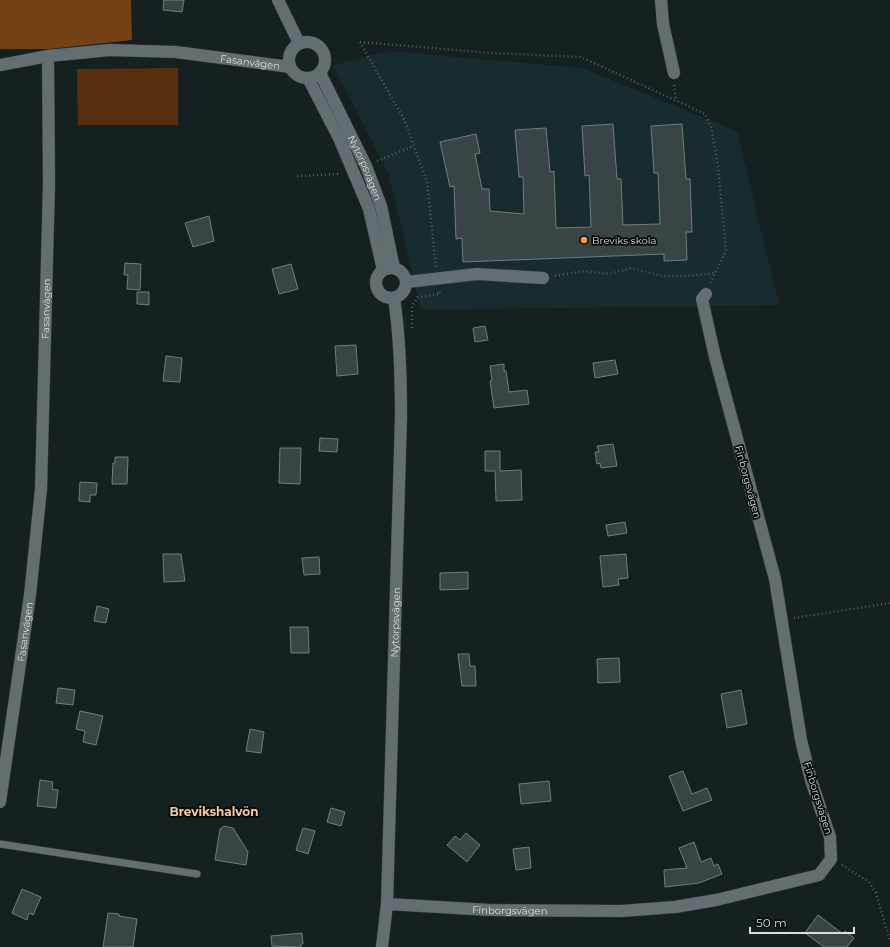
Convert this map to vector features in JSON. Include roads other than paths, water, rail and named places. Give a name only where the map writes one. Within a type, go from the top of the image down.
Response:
[{"type":"street","points":[[278,0],[299,43]]},
{"type":"street","points":[[661,0],[665,31],[674,73]]},
{"type":"street","points":[[309,42],[320,47],[325,58],[324,65],[320,73],[308,78],[296,74],[290,67],[288,61],[290,53],[299,43],[309,42]]},
{"type":"street","name":"Fasanvägen","points":[[0,802],[30,595],[42,489],[49,191],[48,56],[110,50],[176,52],[290,67]]},
{"type":"street","points":[[0,65],[48,56]]},
{"type":"street","name":"Nytorpsvägen","points":[[320,73],[366,166],[380,206],[389,269]]},
{"type":"street","name":"Nytorpsvägen","points":[[308,78],[339,138],[369,209],[389,269]]},
{"type":"street","points":[[389,269],[403,273],[406,282],[404,291],[394,298],[385,297],[377,290],[376,279],[389,269]]},
{"type":"street","points":[[406,282],[477,274],[543,278]]},
{"type":"street","name":"Finborgsvägen","points":[[387,904],[490,910],[621,911],[674,907],[716,900],[819,875],[831,859],[830,837],[811,780],[801,740],[783,620],[775,579],[715,357],[702,299],[706,294]]},
{"type":"street","name":"Nytorpsvägen","points":[[382,947],[387,904],[401,416],[401,367],[398,323],[394,298]]},
{"type":"lane","points":[[0,844],[197,874]]},
{"type":"place","name":"Breviks skola","points":[[584,240]]},
{"type":"district","name":"Brevikshalvön","points":[[214,811]]}]
